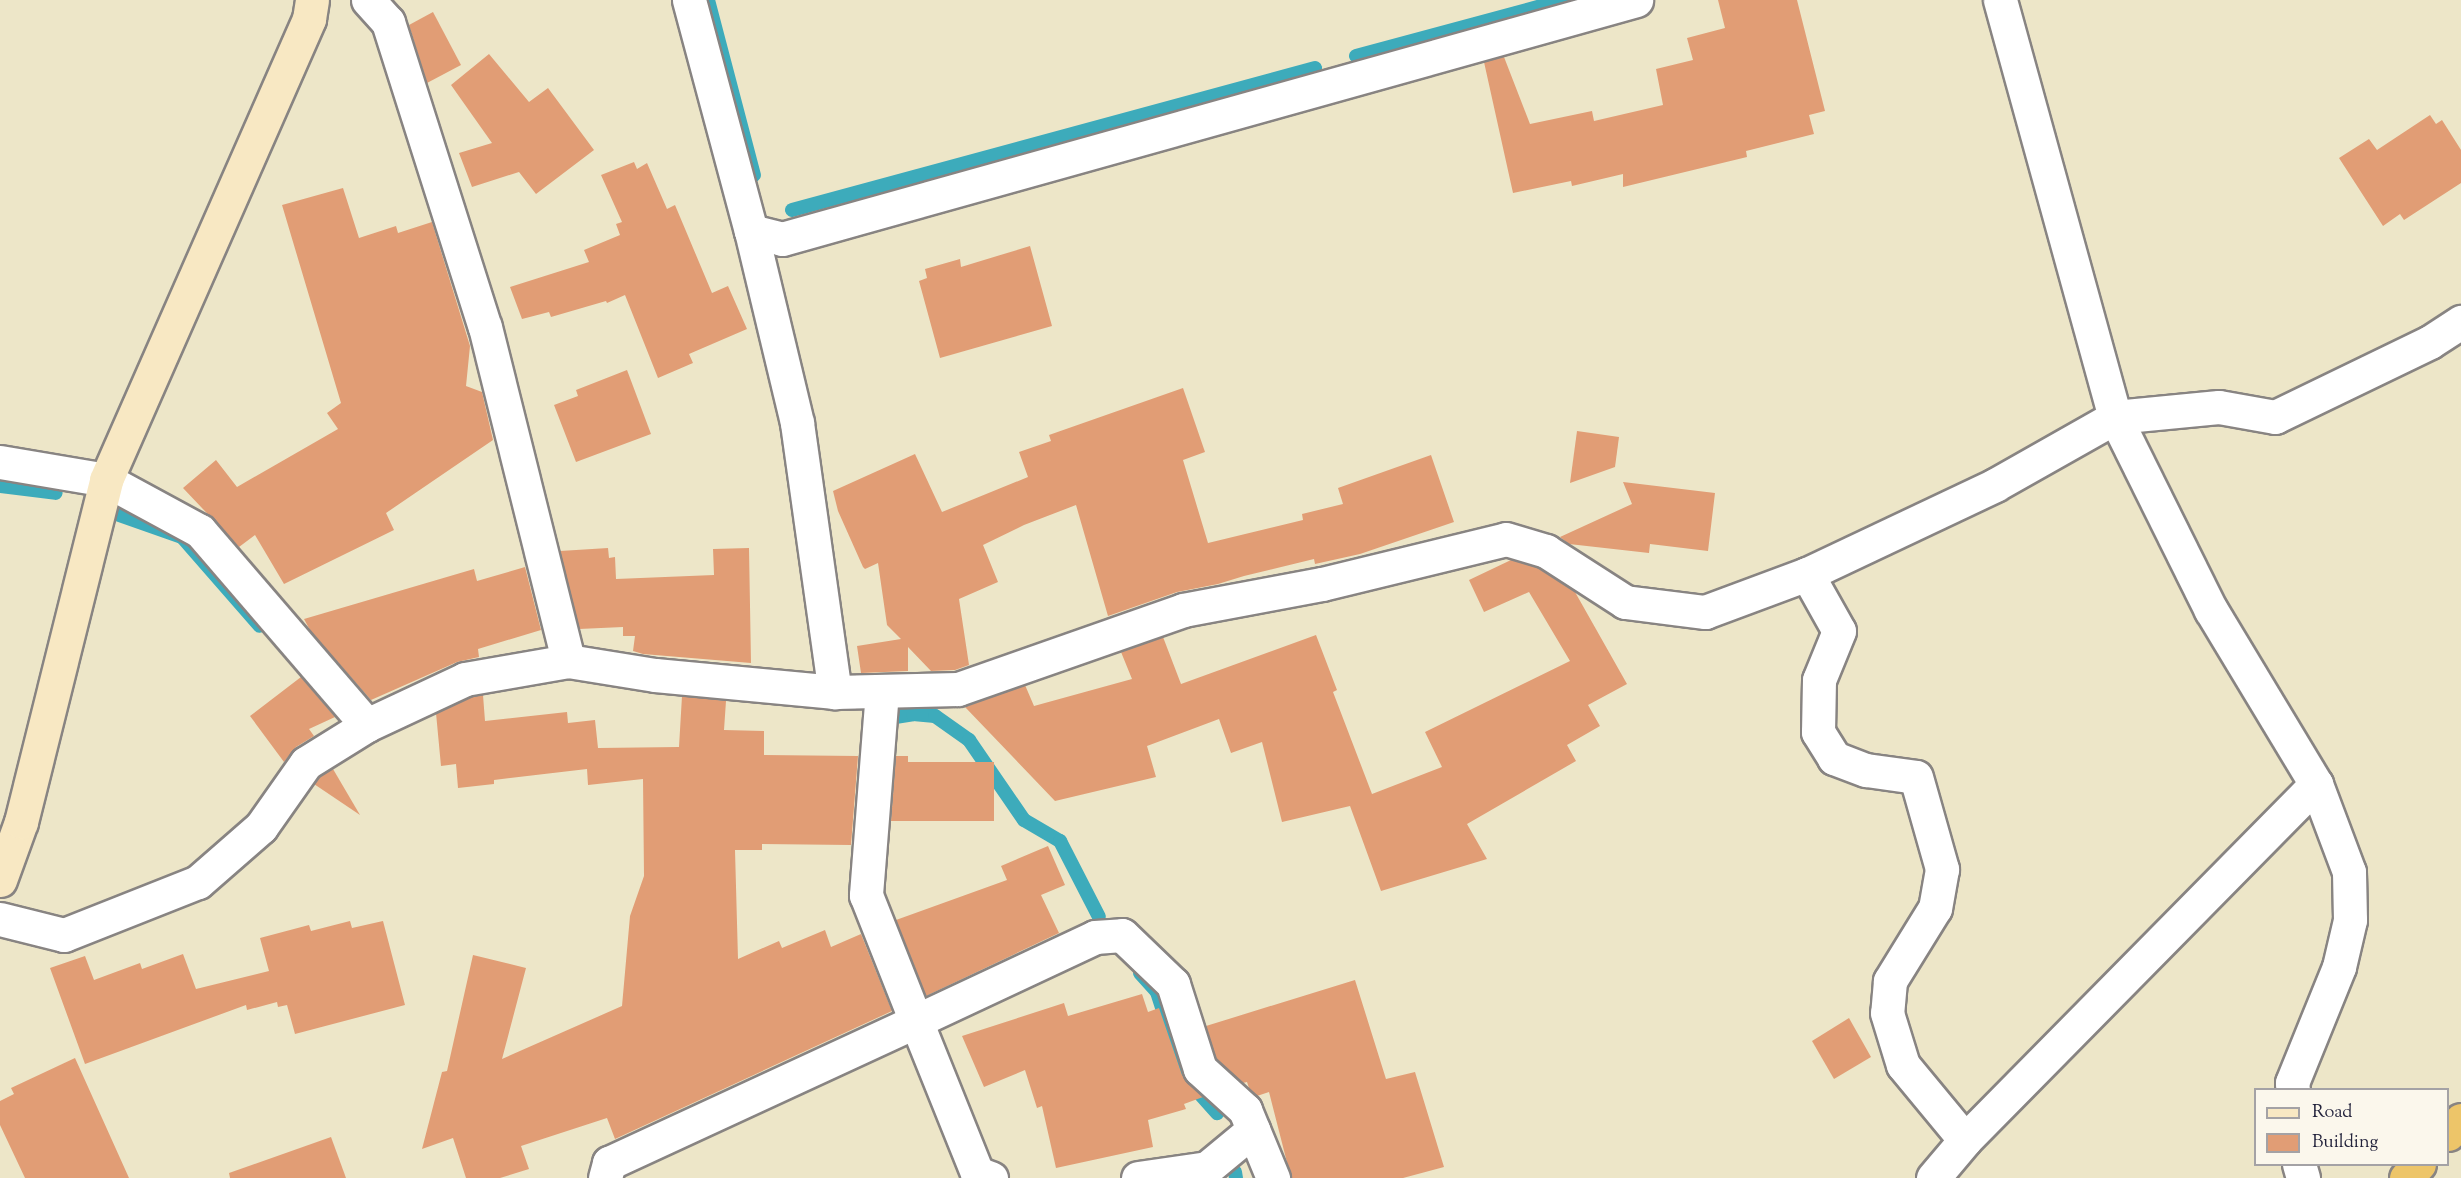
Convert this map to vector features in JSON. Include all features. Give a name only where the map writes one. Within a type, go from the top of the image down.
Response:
[{"type":"highway","points":[[2449,1133],[2461,1120]]},
{"type":"highway","points":[[2406,1178],[2417,1166]]},
{"type":"street","points":[[0,880],[21,822],[106,480],[309,19],[312,0]]},
{"type":"street","points":[[368,0],[388,22],[485,327],[568,661]]},
{"type":"street","points":[[689,0],[751,231],[797,423],[835,692]]},
{"type":"street","points":[[751,231],[782,239],[1636,0]]},
{"type":"street","points":[[2000,0],[2115,417],[2211,610],[2316,784],[2349,872],[2350,920],[2339,967],[2292,1083],[2293,1088]]},
{"type":"street","points":[[0,919],[64,935],[198,882],[261,827],[306,763],[367,725],[465,679],[568,661],[655,675],[835,692],[957,689],[1183,610],[1322,584],[1506,539],[1546,551],[1625,602],[1705,612],[1807,574],[1995,485],[2115,417],[2219,407],[2275,417],[2430,342],[2461,322]]},
{"type":"street","points":[[0,462],[106,480],[200,531],[367,725]]},
{"type":"street","points":[[1807,574],[1839,631],[1819,680],[1818,732],[1834,758],[1866,770],[1916,777],[1942,869],[1935,908],[1890,981],[1887,1012],[1903,1065],[1965,1140]]},
{"type":"street","points":[[882,691],[866,895],[977,1173],[991,1178]]},
{"type":"street","points":[[1933,1178],[1965,1140],[2316,784]]},
{"type":"street","points":[[605,1178],[609,1163],[1095,937],[1122,935],[1173,984],[1200,1069],[1245,1110],[1273,1178]]},
{"type":"street","points":[[1138,1178],[1207,1168],[1253,1130]]},
{"type":"building","points":[[1718,0],[1797,0],[1825,111],[1809,115],[1814,134],[1746,151],[1747,157],[1623,187],[1623,174],[1572,186],[1571,181],[1513,193],[1484,62],[1504,57],[1530,124],[1592,111],[1594,121],[1663,105],[1656,69],[1693,60],[1687,38],[1725,28]]},
{"type":"building","points":[[433,12],[461,65],[427,83],[409,25]]},
{"type":"building","points":[[489,54],[529,102],[548,88],[594,150],[536,194],[519,172],[472,187],[459,153],[492,143],[451,85]]},
{"type":"building","points":[[2430,115],[2436,124],[2442,120],[2461,150],[2461,183],[2404,220],[2400,214],[2383,226],[2339,158],[2369,139],[2377,150]]},
{"type":"building","points":[[634,162],[637,169],[647,163],[667,209],[675,205],[712,293],[728,286],[747,329],[689,354],[693,363],[658,378],[625,295],[607,303],[606,301],[551,317],[549,312],[522,319],[510,287],[589,262],[584,250],[620,235],[616,224],[622,222],[601,175]]},
{"type":"building","points":[[343,188],[359,238],[396,226],[398,233],[432,222],[470,346],[466,386],[482,392],[493,440],[386,513],[394,530],[284,584],[255,535],[239,547],[183,488],[216,460],[237,487],[338,429],[327,413],[341,403],[282,205]]},
{"type":"building","points":[[1030,246],[1052,326],[940,358],[919,281],[927,278],[925,269],[960,259],[961,267]]},
{"type":"building","points":[[627,370],[651,434],[576,462],[554,405],[578,396],[576,390]]},
{"type":"building","points":[[1183,388],[1205,452],[1183,460],[1208,543],[1303,520],[1302,514],[1343,504],[1338,488],[1431,455],[1454,522],[1360,554],[1315,564],[1314,559],[1218,584],[1177,592],[1108,616],[1076,505],[1024,525],[983,545],[998,582],[959,599],[969,665],[955,670],[931,671],[908,647],[908,671],[861,673],[857,646],[901,639],[887,625],[878,563],[865,569],[863,567],[838,511],[833,491],[915,454],[942,512],[1028,477],[1019,452],[1051,441],[1049,435]]},
{"type":"building","points":[[1577,431],[1619,437],[1615,467],[1570,483]]},
{"type":"building","points":[[1623,482],[1715,493],[1708,551],[1650,544],[1649,553],[1569,544],[1560,537],[1632,504]]},
{"type":"building","points":[[608,548],[609,558],[615,557],[616,579],[714,575],[713,549],[749,548],[751,663],[643,654],[633,651],[635,636],[623,636],[623,627],[579,629],[560,551]]},
{"type":"building","points":[[1511,560],[1538,568],[1575,592],[1627,684],[1588,705],[1600,726],[1567,745],[1576,761],[1467,824],[1487,859],[1381,891],[1350,806],[1282,822],[1262,742],[1231,753],[1219,719],[1147,746],[1156,777],[1055,801],[965,707],[1025,685],[1034,706],[1132,679],[1121,652],[1163,637],[1181,684],[1316,635],[1337,690],[1333,692],[1372,794],[1442,767],[1425,732],[1570,661],[1529,592],[1484,612],[1469,580]]},
{"type":"building","points":[[525,567],[541,630],[478,649],[479,657],[457,662],[371,700],[311,632],[304,619],[474,569],[477,581]]},
{"type":"building","points":[[301,677],[335,717],[309,729],[314,736],[296,747],[284,762],[250,716]]},
{"type":"building","points":[[483,695],[485,721],[567,712],[568,723],[595,720],[598,748],[679,747],[682,696],[726,701],[724,730],[764,731],[764,755],[858,756],[851,845],[762,844],[762,850],[735,850],[738,959],[779,941],[782,948],[825,930],[831,947],[861,934],[892,1011],[615,1139],[607,1118],[521,1146],[529,1169],[500,1178],[466,1178],[453,1138],[422,1149],[442,1072],[447,1071],[473,955],[526,968],[502,1059],[622,1006],[630,916],[644,876],[643,779],[588,785],[587,769],[494,780],[494,784],[458,788],[456,764],[441,766],[436,713],[471,697]]},
{"type":"building","points":[[896,756],[908,756],[908,762],[994,762],[994,821],[891,821]]},
{"type":"building","points":[[333,769],[360,815],[314,784],[319,777]]},
{"type":"building","points":[[1048,846],[1065,885],[1041,895],[1059,933],[926,996],[896,920],[1007,880],[1001,866]]},
{"type":"building","points":[[350,921],[352,928],[383,921],[405,1005],[295,1034],[287,1005],[278,1007],[277,1002],[247,1010],[246,1005],[85,1064],[50,968],[85,956],[94,980],[140,963],[142,969],[183,954],[196,989],[269,971],[260,938],[309,925],[311,931]]},
{"type":"building","points":[[1355,980],[1386,1079],[1415,1072],[1444,1167],[1403,1178],[1291,1178],[1269,1092],[1257,1096],[1249,1088],[1247,1082],[1243,1083],[1216,1059],[1206,1026]]},
{"type":"building","points":[[1142,994],[1148,1012],[1159,1008],[1182,1075],[1203,1097],[1184,1104],[1186,1109],[1148,1120],[1153,1147],[1056,1168],[1042,1106],[1037,1108],[1025,1070],[984,1087],[962,1036],[1064,1003],[1068,1016]]},
{"type":"building","points":[[1849,1018],[1871,1057],[1834,1079],[1812,1041]]},
{"type":"building","points":[[75,1058],[129,1178],[25,1178],[0,1125],[0,1101],[14,1094],[11,1088]]},
{"type":"building","points":[[331,1137],[346,1178],[230,1178],[229,1173]]},
{"type":"waterway","points":[[708,0],[754,175]]},
{"type":"waterway","points":[[1356,56],[1564,0]]},
{"type":"waterway","points":[[792,210],[1315,68]]},
{"type":"waterway","points":[[0,486],[56,493]]},
{"type":"waterway","points":[[119,515],[182,537],[260,626]]},
{"type":"waterway","points":[[889,718],[913,714],[935,716],[969,740],[1024,820],[1060,841],[1099,917]]},
{"type":"waterway","points":[[1140,973],[1157,992],[1184,1076],[1217,1113]]},
{"type":"waterway","points":[[1235,1172],[1236,1178]]}]
